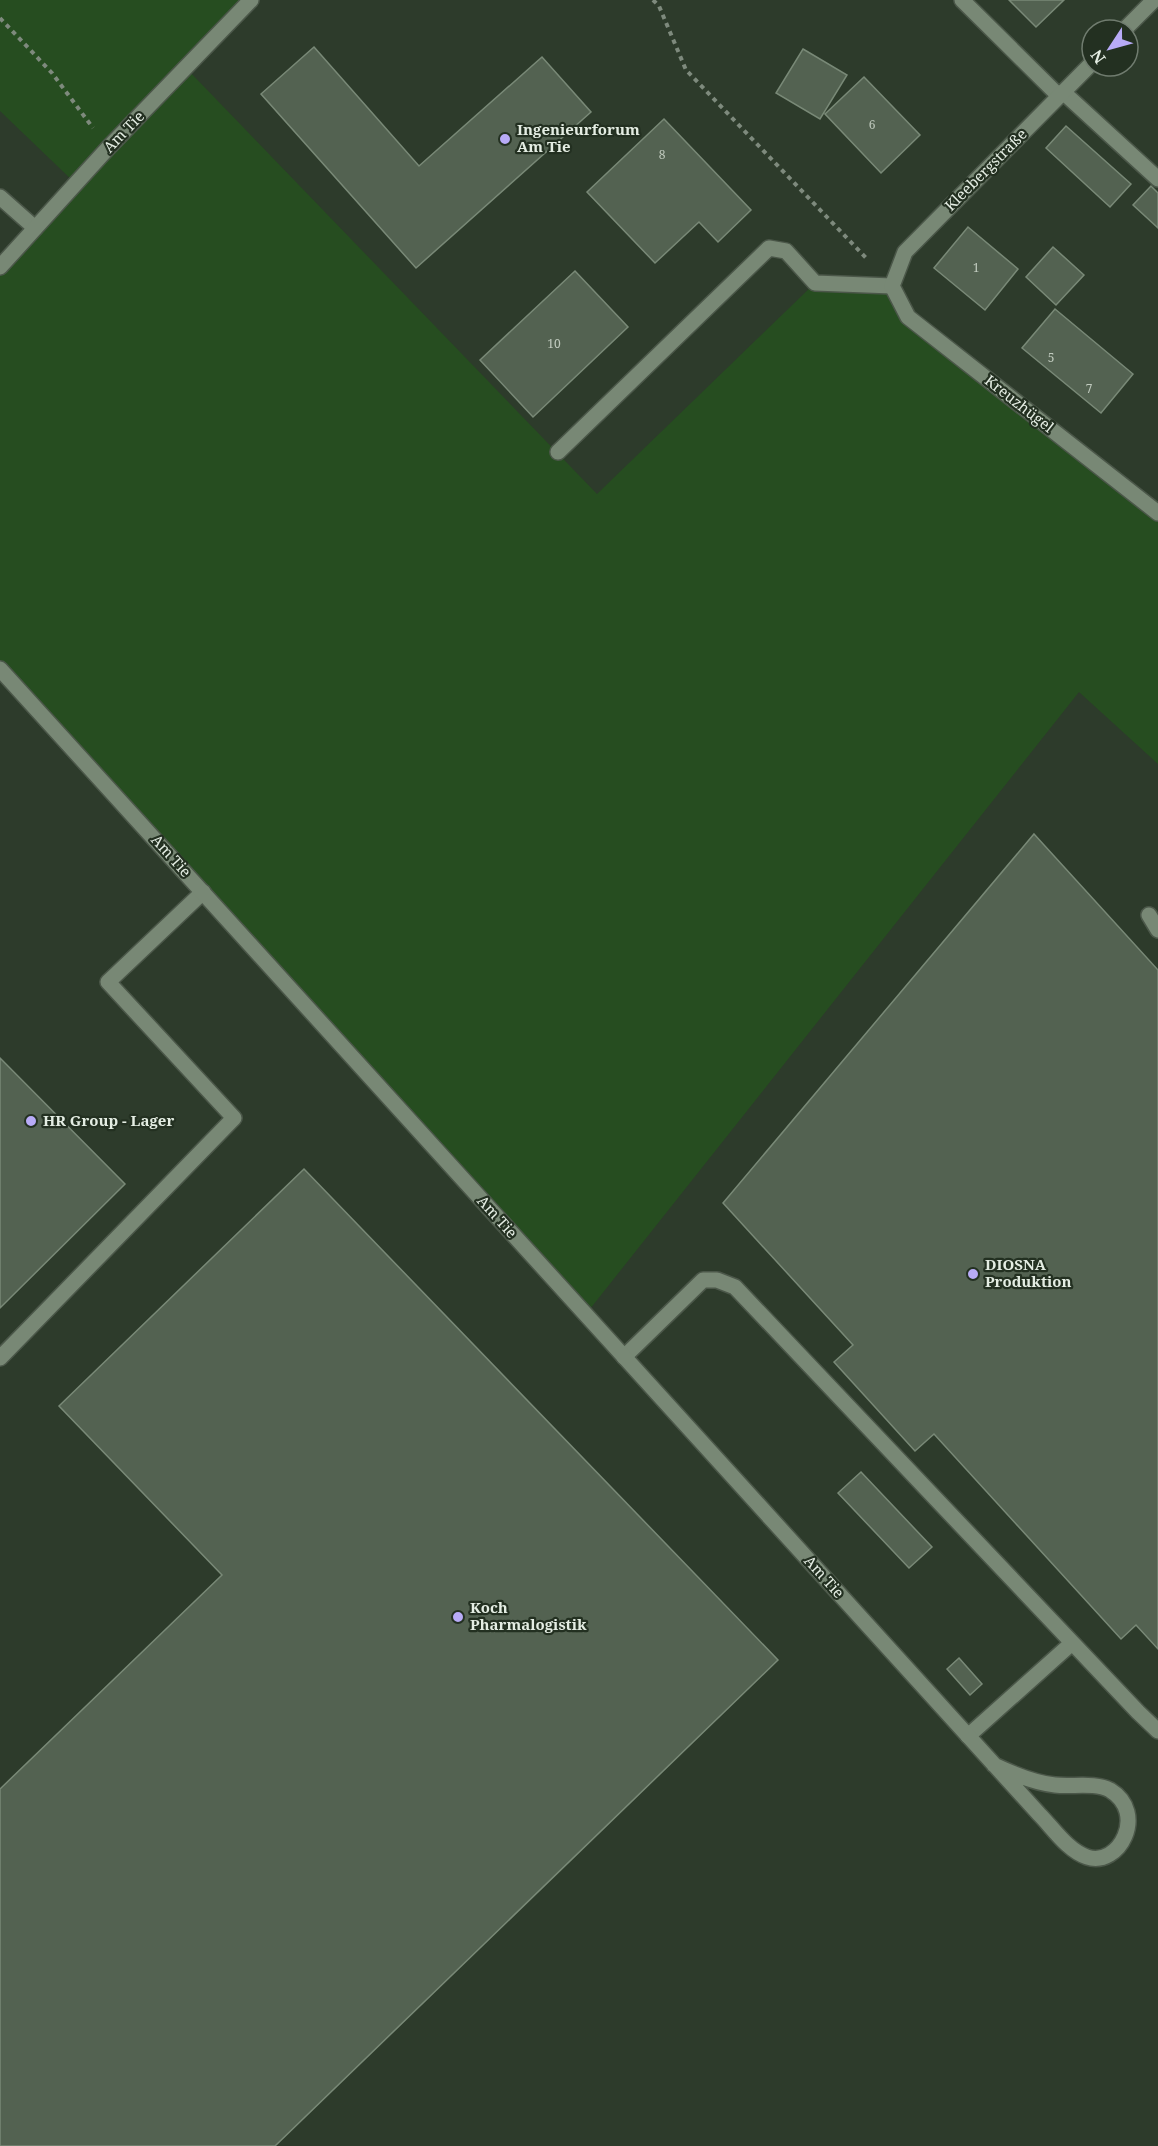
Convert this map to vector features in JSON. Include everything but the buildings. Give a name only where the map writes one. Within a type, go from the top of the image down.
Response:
[{"type":"street","name":"Am Tie","points":[[0,267],[108,148],[251,0]]},
{"type":"street","points":[[962,0],[1061,94],[1158,179]]},
{"type":"street","points":[[1136,18],[1154,0]]},
{"type":"street","name":"Kleebergstraße","points":[[892,286],[906,252],[1080,75]]},
{"type":"street","points":[[0,197],[35,228]]},
{"type":"street","points":[[558,452],[769,248],[786,251],[815,283],[892,286]]},
{"type":"street","name":"Kreuzhügel","points":[[892,286],[908,317],[1158,513]]},
{"type":"street","name":"Am Tie","points":[[0,669],[994,1765],[1073,1849],[1089,1858],[1106,1856],[1121,1845],[1129,1828],[1127,1811],[1120,1798],[1108,1789],[1092,1786],[1054,1785],[1019,1777],[994,1765]]},
{"type":"street","points":[[0,1358],[234,1118],[108,982],[202,892]]},
{"type":"street","points":[[1149,915],[1158,930]]},
{"type":"street","points":[[624,1357],[703,1280],[717,1280],[735,1287],[1138,1713],[1158,1731]]},
{"type":"street","points":[[968,1736],[1072,1643]]},
{"type":"path","points":[[653,0],[659,6],[686,70],[892,286]]},
{"type":"path","points":[[0,18],[52,73],[108,148]]},
{"type":"green space","points":[[0,0],[251,0],[186,68],[597,494],[815,283],[892,286],[908,317],[1158,513],[1158,764],[1079,692],[586,1314],[0,669],[0,271],[75,183],[0,111]]},
{"type":"place","name":"Ingenieurforum Am Tie","points":[[505,139]]},
{"type":"place","name":"HR Group - Lager","points":[[31,1121]]},
{"type":"place","name":"DIOSNA Produktion","points":[[973,1274]]},
{"type":"place","name":"Koch Pharmalogistik","points":[[458,1617]]}]
